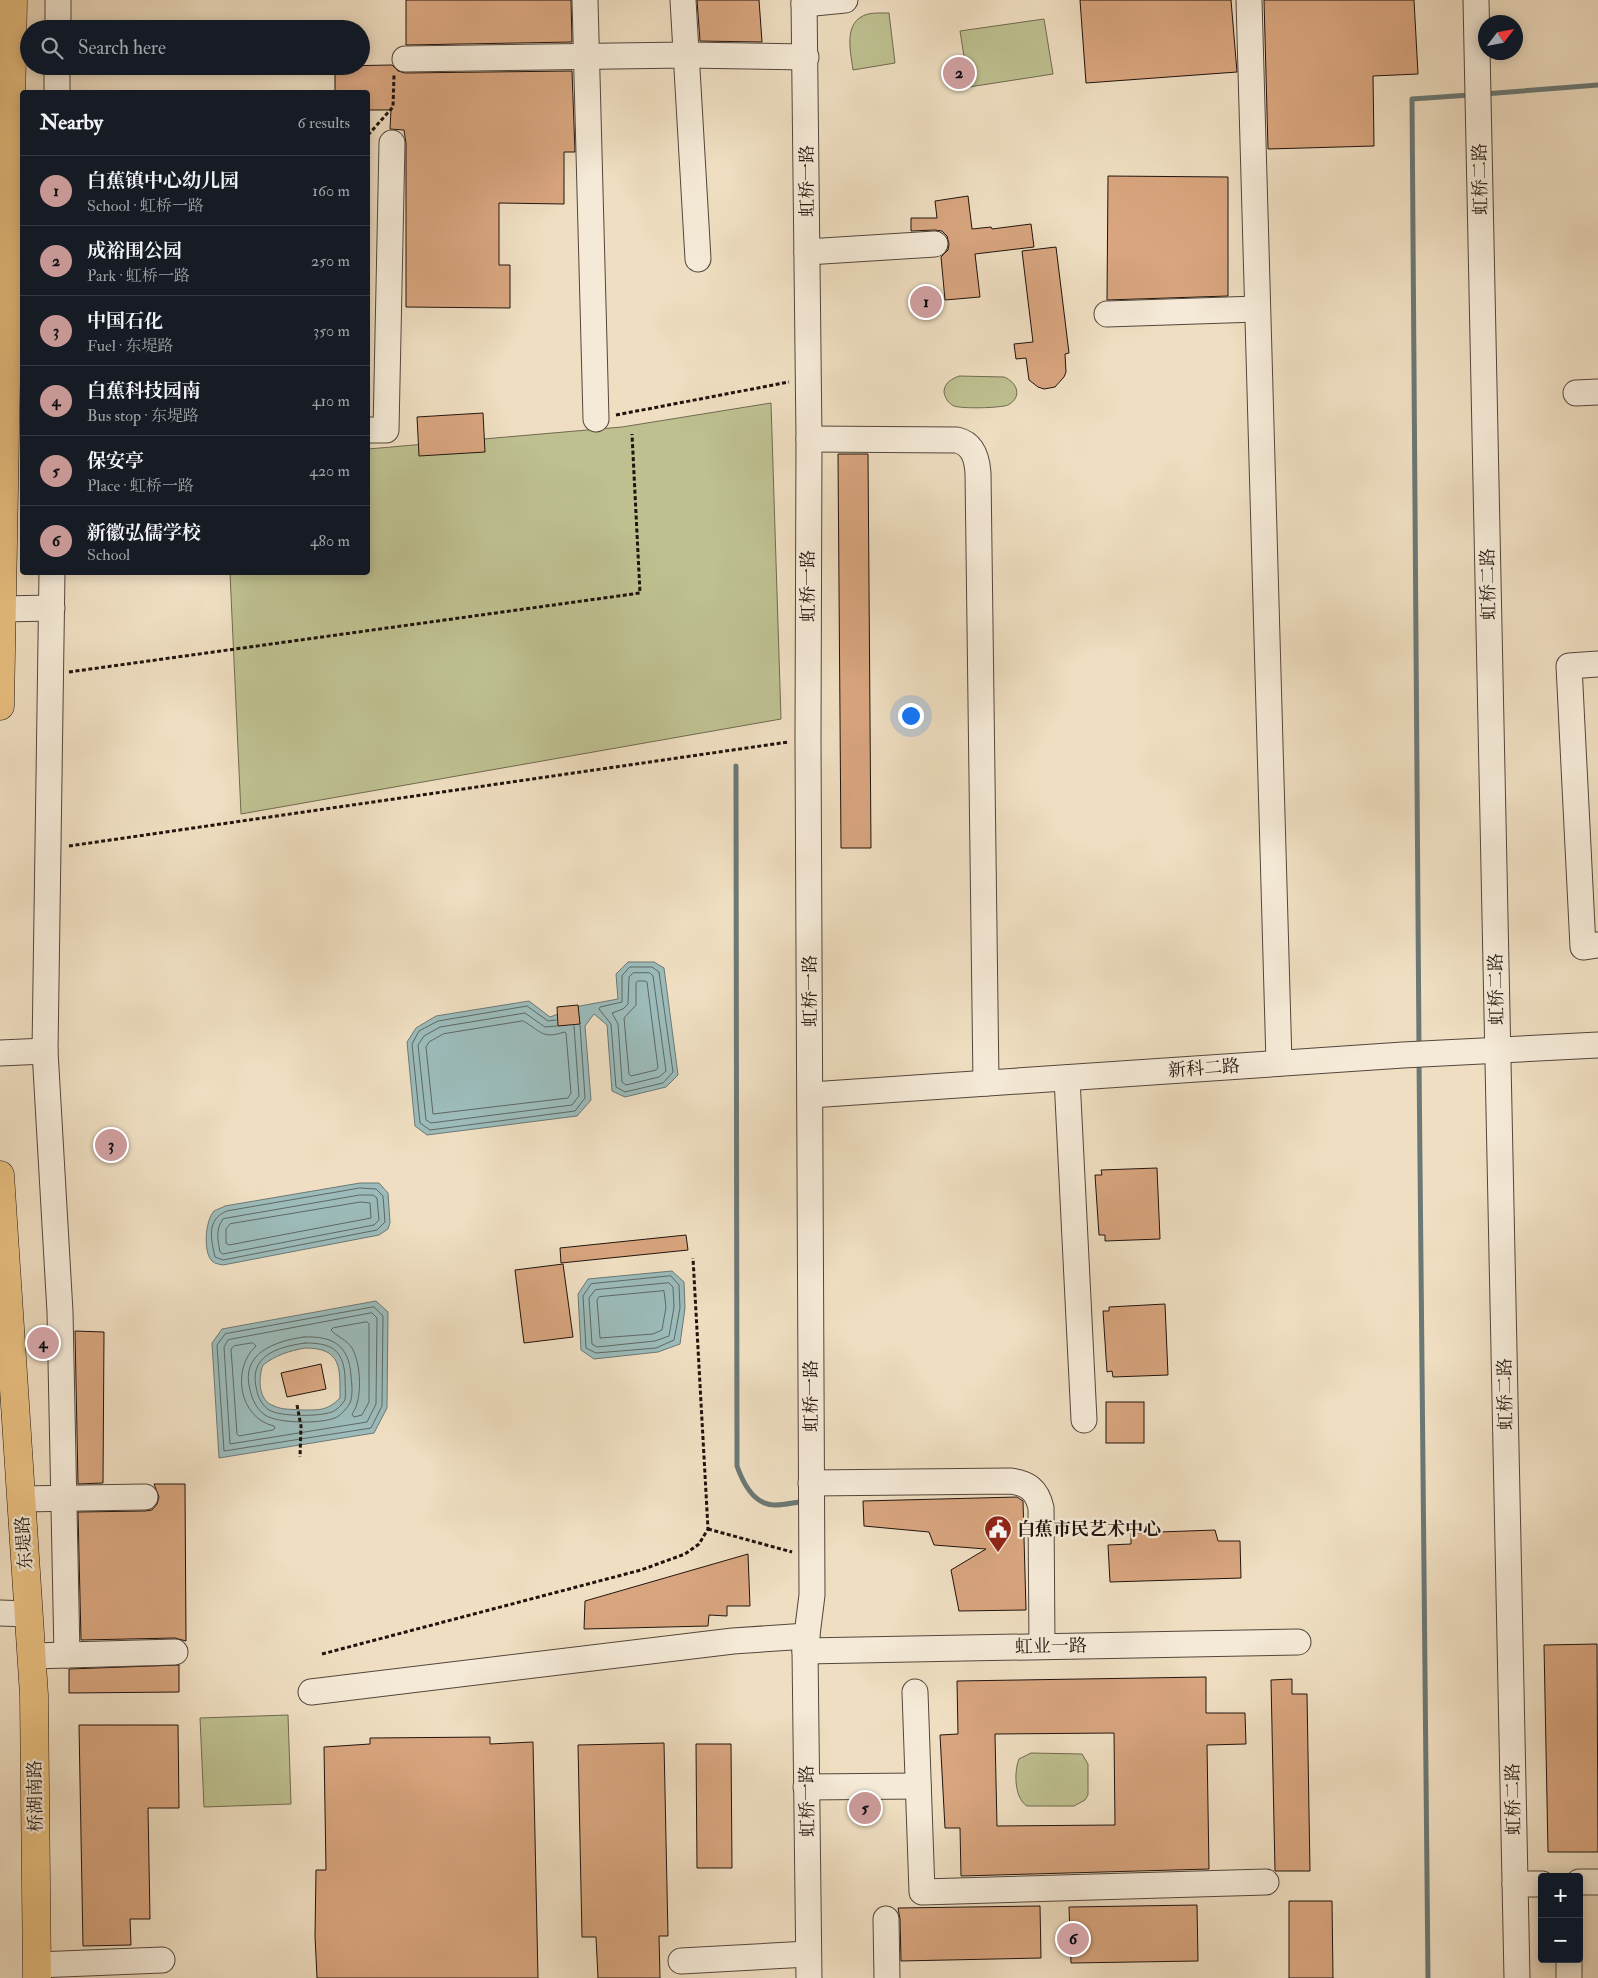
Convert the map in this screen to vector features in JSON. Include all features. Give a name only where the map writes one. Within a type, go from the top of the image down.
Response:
[{"type":"main road","points":[[0,706],[20,40],[13,0]]},
{"type":"main road","name":"东堤路","points":[[0,1175],[29,1614]]},
{"type":"main road","name":"桥湖南路","points":[[29,1614],[34,1695],[37,1971]]},
{"type":"street","points":[[58,0],[58,20]]},
{"type":"street","points":[[584,0],[596,419]]},
{"type":"street","points":[[683,0],[698,259]]},
{"type":"street","points":[[804,2],[845,0]]},
{"type":"street","points":[[1249,0],[1279,1064]]},
{"type":"street","name":"虹桥二路","points":[[1476,0],[1516,1978]]},
{"type":"street","name":"虹桥一路","points":[[804,2],[809,439],[808,739],[812,1552],[812,1595],[806,1643],[808,1966]]},
{"type":"street","points":[[400,62],[587,56],[806,57]]},
{"type":"street","points":[[57,75],[57,90]]},
{"type":"street","points":[[370,430],[386,430],[392,143]]},
{"type":"street","points":[[807,252],[935,244]]},
{"type":"street","points":[[1107,314],[1257,309]]},
{"type":"street","points":[[809,439],[957,440],[970,446],[976,457],[978,473],[986,1083]]},
{"type":"street","points":[[52,575],[45,1050],[60,1312],[67,1655]]},
{"type":"street","points":[[2,609],[52,608]]},
{"type":"street","points":[[1598,664],[1569,666],[1583,947],[1598,946]]},
{"type":"street","name":"新科二路","points":[[811,1095],[1403,1055],[1598,1045]]},
{"type":"street","points":[[0,1054],[45,1050]]},
{"type":"street","points":[[1066,1078],[1084,1420]]},
{"type":"street","points":[[811,1483],[1010,1481],[1028,1485],[1039,1498],[1041,1508],[1042,1646]]},
{"type":"street","points":[[22,1499],[145,1497]]},
{"type":"street","points":[[0,1613],[29,1614]]},
{"type":"street","name":"虹业一路","points":[[310,1692],[733,1641],[1042,1646],[1298,1642]]},
{"type":"street","points":[[32,1656],[175,1652]]},
{"type":"street","points":[[915,1692],[922,1892],[1266,1882]]},
{"type":"street","points":[[806,1787],[918,1786]]},
{"type":"street","points":[[1583,1882],[1598,1882]]},
{"type":"street","points":[[1515,1884],[1538,1884]]},
{"type":"street","points":[[886,1919],[887,1978]]},
{"type":"street","points":[[37,1971],[162,1960]]},
{"type":"street","points":[[681,1961],[808,1966]]},
{"type":"street","points":[[1569,1963],[1569,1978]]},
{"type":"path","points":[[370,132],[393,107],[400,62]]},
{"type":"path","points":[[596,419],[808,379]]},
{"type":"path","points":[[51,675],[640,593],[632,434]]},
{"type":"path","points":[[48,848],[808,739]]},
{"type":"path","points":[[322,1654],[641,1570],[685,1554],[699,1544],[708,1529],[693,1258]]},
{"type":"path","points":[[297,1405],[301,1426],[300,1457]]},
{"type":"path","points":[[708,1529],[795,1552],[812,1552]]},
{"type":"green space","points":[[889,13],[895,63],[853,70],[850,49],[852,27],[856,21],[867,14]]},
{"type":"green space","points":[[1044,19],[1053,74],[969,87],[960,31]]},
{"type":"green space","points":[[959,376],[1004,377],[1009,379],[1015,386],[1016,398],[1013,402],[1004,406],[973,408],[954,406],[947,400],[944,391],[947,383]]},
{"type":"green space","points":[[771,403],[781,719],[241,814],[230,575],[370,575],[370,449],[622,427]]},
{"type":"green space","points":[[288,1715],[291,1804],[204,1807],[200,1718]]},
{"type":"green space","points":[[1031,1753],[1082,1754],[1088,1764],[1088,1795],[1085,1800],[1074,1806],[1027,1806],[1017,1791],[1016,1770],[1019,1759]]},
{"type":"water","points":[[628,962],[654,962],[664,968],[678,1075],[666,1087],[625,1097],[612,1091],[607,1025],[594,1014],[585,1026],[591,1100],[577,1116],[427,1135],[415,1126],[407,1042],[416,1028],[436,1016],[529,1001],[550,1017],[580,1006],[618,999],[616,974]]},
{"type":"water","points":[[360,1183],[379,1183],[388,1193],[390,1223],[388,1229],[379,1235],[223,1265],[214,1263],[209,1257],[206,1236],[211,1216],[215,1210],[225,1206]]},
{"type":"water","points":[[672,1271],[684,1282],[685,1308],[680,1344],[658,1352],[594,1359],[581,1350],[578,1294],[588,1279]]},
{"type":"water","points":[[376,1301],[388,1312],[387,1408],[374,1433],[219,1458],[212,1343],[222,1329]],"holes":[[[305,1348],[317,1349],[332,1356],[336,1362],[339,1369],[340,1398],[327,1408],[318,1410],[284,1409],[269,1403],[262,1394],[260,1382],[263,1365],[288,1352]]]},
{"type":"building","points":[[406,0],[571,0],[572,42],[406,45]]},
{"type":"building","points":[[697,0],[759,0],[762,42],[700,41]]},
{"type":"building","points":[[1080,0],[1231,0],[1237,72],[1086,83]]},
{"type":"building","points":[[1264,0],[1414,0],[1418,74],[1373,76],[1374,146],[1268,149]]},
{"type":"building","points":[[370,65],[392,65],[398,71],[405,73],[572,71],[575,152],[564,152],[564,204],[499,203],[499,265],[510,265],[510,308],[406,307],[406,143],[404,130],[390,129],[391,110],[370,110],[370,90],[335,90],[335,75],[370,75]]},
{"type":"building","points":[[1108,176],[1228,177],[1228,296],[1107,300]]},
{"type":"building","points":[[968,196],[972,229],[991,227],[992,229],[1031,224],[1034,247],[975,254],[980,297],[945,300],[941,257],[948,250],[947,236],[942,231],[935,230],[911,231],[911,218],[937,218],[935,201]]},
{"type":"building","points":[[1056,247],[1069,353],[1065,354],[1066,372],[1064,377],[1055,387],[1044,389],[1029,380],[1026,358],[1016,359],[1014,344],[1033,342],[1022,251]]},
{"type":"building","points":[[483,413],[485,452],[419,456],[417,417]]},
{"type":"building","points":[[838,454],[868,454],[871,848],[841,848]]},
{"type":"building","points":[[578,1005],[580,1024],[558,1026],[557,1007]]},
{"type":"building","points":[[1157,1168],[1160,1239],[1105,1241],[1105,1235],[1099,1235],[1095,1175],[1102,1175],[1101,1170]]},
{"type":"building","points":[[686,1235],[688,1250],[561,1263],[560,1248]]},
{"type":"building","points":[[563,1264],[573,1337],[524,1343],[515,1270]]},
{"type":"building","points":[[1165,1304],[1168,1375],[1113,1377],[1112,1371],[1107,1372],[1103,1311],[1109,1311],[1109,1307]]},
{"type":"building","points":[[75,1331],[104,1332],[103,1483],[78,1484]]},
{"type":"building","points":[[321,1364],[326,1389],[287,1397],[281,1373]]},
{"type":"building","points":[[1106,1402],[1144,1402],[1144,1443],[1106,1443]]},
{"type":"building","points":[[154,1484],[185,1484],[186,1641],[175,1638],[81,1640],[78,1512],[152,1510],[157,1504],[159,1497]]},
{"type":"building","name":"白蕉市民艺术中心","points":[[1017,1497],[1023,1501],[1026,1610],[959,1611],[951,1570],[986,1549],[934,1545],[929,1532],[864,1526],[863,1501]]},
{"type":"building","points":[[1215,1530],[1218,1541],[1240,1541],[1241,1578],[1110,1582],[1108,1545],[1131,1544],[1131,1533]]},
{"type":"building","points":[[748,1554],[750,1606],[727,1606],[727,1616],[709,1615],[708,1626],[584,1629],[585,1601]]},
{"type":"building","points":[[1597,1644],[1598,1852],[1548,1852],[1544,1645]]},
{"type":"building","points":[[179,1665],[179,1692],[69,1693],[69,1669]]},
{"type":"building","points":[[1206,1677],[1206,1713],[1245,1713],[1246,1744],[1207,1745],[1209,1869],[961,1876],[960,1828],[945,1828],[940,1735],[958,1734],[957,1681]],"holes":[[[1114,1733],[1115,1825],[997,1826],[995,1734]]]},
{"type":"building","points":[[1292,1679],[1292,1694],[1307,1694],[1310,1871],[1275,1871],[1271,1680]]},
{"type":"building","points":[[79,1725],[178,1725],[179,1808],[148,1808],[150,1919],[130,1919],[131,1945],[83,1946]]},
{"type":"building","points":[[490,1737],[490,1744],[533,1742],[538,1978],[317,1978],[315,1936],[316,1870],[326,1870],[324,1747],[370,1744],[370,1738]]},
{"type":"building","points":[[664,1743],[668,1936],[659,1936],[660,1978],[598,1978],[596,1937],[582,1937],[578,1745]]},
{"type":"building","points":[[696,1744],[731,1744],[732,1868],[697,1868]]},
{"type":"building","points":[[1289,1901],[1332,1901],[1333,1978],[1289,1978]]},
{"type":"building","points":[[1197,1905],[1198,1961],[1071,1963],[1069,1907]]},
{"type":"building","points":[[1040,1906],[1041,1958],[901,1961],[898,1908]]},
{"type":"waterway","points":[[1484,94],[1598,85]]},
{"type":"waterway","points":[[1419,1048],[1412,99],[1470,95]]},
{"type":"waterway","points":[[736,766],[737,1466],[746,1486],[761,1502],[776,1505],[799,1502]]},
{"type":"waterway","points":[[1419,1061],[1428,1978]]},
{"type":"place","name":"成裕围公园","points":[[959,73]]},
{"type":"place","name":"白蕉镇中心幼儿园","points":[[926,302]]},
{"type":"place","name":"中国石化","points":[[111,1145]]},
{"type":"place","name":"白蕉科技园南","points":[[43,1343]]},
{"type":"place","name":"白蕉市民艺术中心","points":[[998,1553]]},
{"type":"place","name":"保安亭","points":[[865,1808]]},
{"type":"place","name":"新徽弘儒学校","points":[[1073,1939]]}]
